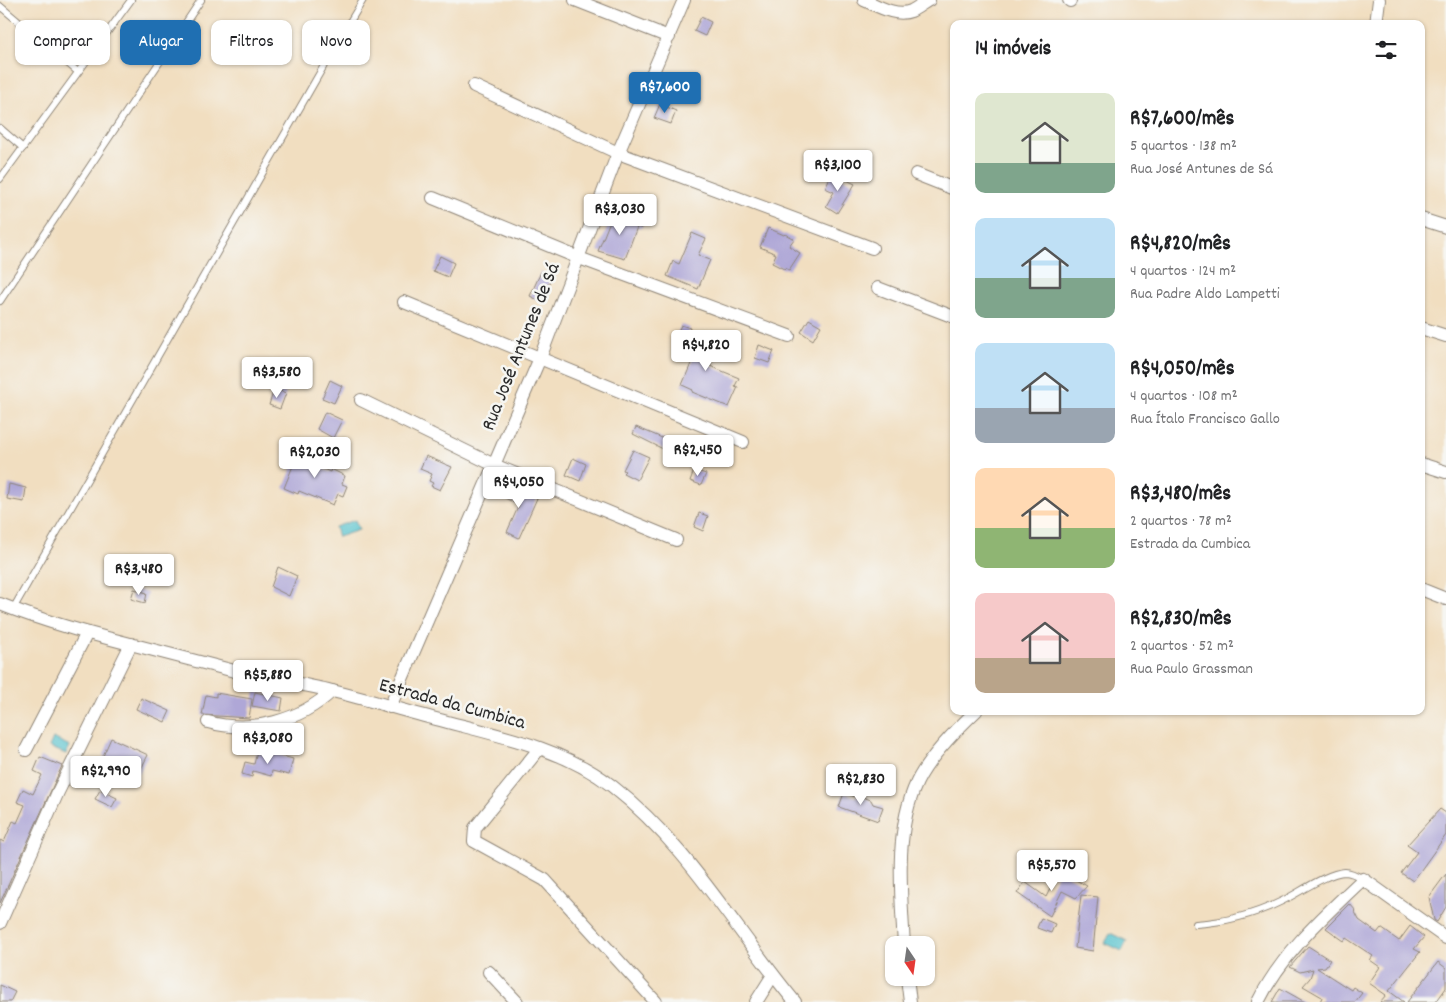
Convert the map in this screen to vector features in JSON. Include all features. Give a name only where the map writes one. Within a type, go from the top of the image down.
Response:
[{"type":"street","points":[[575,0],[668,37]]},
{"type":"street","name":"Rua José Antunes de Sá","points":[[390,707],[540,358],[618,153],[684,0]]},
{"type":"street","points":[[864,0],[890,11],[900,12],[911,11],[929,0]]},
{"type":"street","points":[[1376,20],[1379,0]]},
{"type":"street","points":[[474,86],[618,153],[872,248]]},
{"type":"street","points":[[916,174],[950,187]]},
{"type":"street","points":[[434,198],[579,258],[789,336]]},
{"type":"street","points":[[1425,220],[1446,227]]},
{"type":"street","points":[[878,288],[950,315]]},
{"type":"street","points":[[404,302],[743,442]]},
{"type":"street","points":[[1425,329],[1446,336]]},
{"type":"street","points":[[360,400],[494,465],[676,540]]},
{"type":"street","points":[[1425,465],[1446,472]]},
{"type":"street","points":[[1425,592],[1446,600]]},
{"type":"street","name":"Estrada da Cumbica","points":[[0,604],[88,633],[247,674],[332,691],[513,740],[583,767],[611,785],[657,827],[717,897],[773,975],[795,1002]]},
{"type":"street","points":[[26,750],[88,633]]},
{"type":"street","points":[[0,923],[58,792],[131,644]]},
{"type":"street","points":[[208,722],[225,727],[250,728],[284,719],[321,701],[332,691]]},
{"type":"street","points":[[903,936],[900,879],[902,838],[909,806],[917,782],[936,753],[972,715]]},
{"type":"street","points":[[539,749],[475,828],[474,841],[545,880],[656,1002]]},
{"type":"street","points":[[1258,1002],[1274,974],[1295,946],[1363,879],[1446,938]]},
{"type":"street","points":[[489,972],[516,1002]]},
{"type":"street","points":[[756,1002],[773,975]]},
{"type":"street","points":[[908,986],[910,1002]]},
{"type":"lane","points":[[0,179],[132,0]]},
{"type":"lane","points":[[0,301],[201,0]]},
{"type":"lane","points":[[13,609],[362,0]]},
{"type":"lane","points":[[0,6],[78,72]]},
{"type":"lane","points":[[0,128],[23,148]]},
{"type":"lane","points":[[1196,924],[1250,914],[1280,902],[1331,876],[1346,872],[1363,879]]},
{"type":"water","points":[[355,520],[359,530],[338,537],[335,527]]},
{"type":"water","points":[[53,738],[70,746],[66,754],[49,747]]},
{"type":"water","points":[[1110,933],[1127,941],[1122,951],[1105,943]]},
{"type":"building","points":[[701,17],[711,22],[705,36],[694,31]]},
{"type":"building","points":[[660,104],[676,111],[671,124],[654,118]]},
{"type":"building","points":[[832,173],[855,184],[837,213],[826,206],[834,192],[825,188]]},
{"type":"building","points":[[633,214],[646,219],[641,228],[637,227],[625,259],[598,251],[612,216],[629,223]]},
{"type":"building","points":[[768,228],[794,239],[789,246],[800,253],[789,270],[772,263],[776,254],[760,247]]},
{"type":"building","points":[[692,233],[706,239],[698,255],[710,260],[698,289],[667,276],[673,261],[679,264]]},
{"type":"building","points":[[440,256],[454,263],[448,277],[433,271]]},
{"type":"building","points":[[541,272],[552,277],[540,301],[530,296]]},
{"type":"building","points":[[809,319],[821,326],[813,340],[801,332]]},
{"type":"building","points":[[681,325],[690,328],[686,339],[716,351],[710,366],[739,378],[735,386],[738,387],[729,407],[692,392],[693,390],[682,385],[693,359],[676,353],[682,338],[676,336]]},
{"type":"building","points":[[759,345],[774,351],[769,363],[755,358]]},
{"type":"building","points":[[330,380],[342,386],[334,403],[322,398]]},
{"type":"building","points":[[274,389],[286,393],[280,409],[269,405]]},
{"type":"building","points":[[325,412],[342,420],[333,438],[317,429]]},
{"type":"building","points":[[636,427],[674,443],[671,453],[633,434]]},
{"type":"building","points":[[301,446],[314,452],[309,463],[330,472],[331,469],[345,476],[342,484],[347,486],[343,496],[338,494],[333,505],[299,491],[298,494],[284,488]]},
{"type":"building","points":[[633,450],[649,457],[637,480],[623,473]]},
{"type":"building","points":[[426,456],[452,467],[440,490],[431,486],[433,483],[429,481],[432,474],[420,469]]},
{"type":"building","points":[[573,458],[586,464],[580,481],[566,475]]},
{"type":"building","points":[[694,470],[706,474],[701,485],[690,481]]},
{"type":"building","points":[[9,484],[26,488],[24,502],[7,499]]},
{"type":"building","points":[[503,486],[523,494],[525,490],[538,496],[519,538],[507,532],[519,505],[499,495]]},
{"type":"building","points":[[699,513],[708,516],[703,531],[694,527]]},
{"type":"building","points":[[278,567],[297,576],[289,596],[271,587]]},
{"type":"building","points":[[134,589],[147,593],[145,603],[131,599]]},
{"type":"building","points":[[255,692],[283,698],[281,711],[252,706]]},
{"type":"building","points":[[216,693],[252,699],[249,718],[202,715],[206,695],[216,697]]},
{"type":"building","points":[[141,698],[170,711],[165,722],[136,709]]},
{"type":"building","points":[[111,738],[148,755],[139,773],[103,756]]},
{"type":"building","points":[[257,752],[271,756],[272,753],[293,759],[289,775],[272,771],[271,776],[253,771],[252,777],[242,774],[245,762],[254,764]]},
{"type":"building","points":[[40,757],[62,766],[0,903],[0,840],[4,842],[13,821],[17,823],[25,805],[17,802],[23,789],[33,794],[42,775],[34,771]]},
{"type":"building","points":[[100,790],[117,798],[112,807],[95,799]]},
{"type":"building","points":[[844,793],[871,800],[873,804],[883,807],[878,821],[839,807]]},
{"type":"building","points":[[1440,809],[1446,813],[1446,835],[1413,881],[1401,873],[1417,852],[1407,845]]},
{"type":"building","points":[[1059,871],[1087,886],[1076,898],[1062,891],[1050,916],[1017,893],[1025,882],[1046,897]]},
{"type":"building","points":[[1446,874],[1446,907],[1437,922],[1434,920],[1429,897]]},
{"type":"building","points":[[1081,895],[1098,897],[1093,951],[1075,948]]},
{"type":"building","points":[[1350,904],[1356,911],[1359,920],[1377,933],[1381,928],[1399,941],[1410,926],[1424,937],[1414,949],[1420,952],[1389,991],[1404,1002],[1380,1002],[1386,995],[1369,983],[1380,967],[1370,960],[1373,956],[1346,938],[1344,941],[1326,928]]},
{"type":"building","points":[[1041,918],[1055,924],[1051,933],[1037,928]]},
{"type":"building","points":[[1308,946],[1330,960],[1325,967],[1317,968],[1351,990],[1353,987],[1362,993],[1355,1002],[1320,1002],[1322,997],[1303,986],[1310,978],[1313,969],[1300,972],[1290,967]]},
{"type":"building","points":[[1438,962],[1446,968],[1446,988],[1436,1002],[1407,1002]]},
{"type":"building","points":[[0,985],[15,992],[10,1002],[0,1002]]},
{"type":"building","points":[[1280,988],[1305,1002],[1272,1002]]}]
